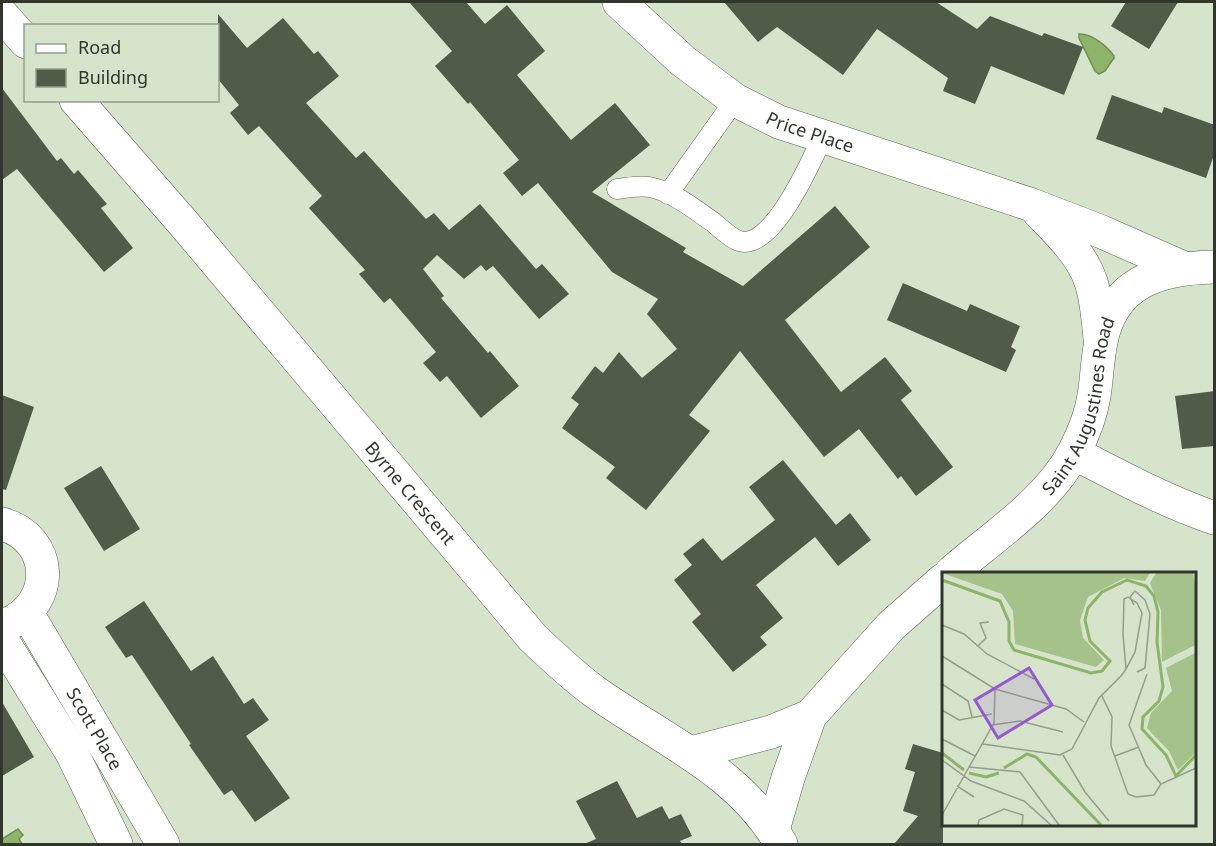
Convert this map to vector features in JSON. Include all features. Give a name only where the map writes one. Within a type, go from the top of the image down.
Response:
[{"type":"street","name":"Price Place","points":[[619,2],[683,61],[735,100],[779,122],[1032,205],[1199,268]]},
{"type":"street","points":[[2,15],[24,40]]},
{"type":"street","name":"Byrne Crescent","points":[[78,102],[533,638],[567,670],[596,692],[691,753],[727,780],[754,805],[777,837]]},
{"type":"street","name":"Price Place","points":[[1032,205],[1066,240],[1082,262],[1091,283],[1101,340]]},
{"type":"street","name":"Saint Augustines Road","points":[[952,572],[1024,512],[1056,480],[1074,453],[1086,426],[1094,397],[1101,340],[1113,307],[1137,283],[1199,268]]},
{"type":"street","points":[[1074,453],[1124,480],[1186,508],[1215,518]]},
{"type":"street","name":"Scott Place","points":[[2,524],[16,528],[34,545],[43,568],[41,592],[14,619],[102,741],[163,844]]},
{"type":"street","points":[[777,837],[788,778],[810,716],[891,626],[942,581]]},
{"type":"street","name":"Scott Place","points":[[2,640],[72,753],[116,844]]},
{"type":"street","points":[[691,753],[745,741],[810,716]]},
{"type":"street","points":[[72,753],[102,741]]},
{"type":"lane","points":[[668,194],[735,100]]},
{"type":"lane","points":[[617,189],[648,186],[668,194],[687,204],[738,241],[749,242],[760,237],[781,213],[801,184],[823,136]]},
{"type":"shaded area","points":[[1079,34],[1098,41],[1114,56],[1105,71],[1099,74],[1095,71]]},
{"type":"shaded area","points":[[18,829],[23,835],[19,839],[22,844],[2,844],[2,839]]},
{"type":"building","points":[[409,2],[466,2],[485,24],[507,5],[545,51],[517,75],[571,140],[615,103],[650,145],[592,192],[686,248],[683,252],[743,286],[835,206],[870,247],[785,320],[841,392],[885,357],[912,391],[901,400],[953,467],[916,496],[901,476],[898,479],[859,429],[824,457],[740,351],[689,415],[710,431],[646,510],[606,478],[615,467],[562,428],[579,404],[571,398],[595,366],[603,373],[619,352],[642,378],[677,349],[647,314],[658,299],[612,272],[538,183],[522,196],[503,173],[519,160],[470,102],[468,104],[435,66],[452,51]]},
{"type":"building","points":[[724,2],[936,2],[977,29],[990,16],[1042,36],[1044,33],[1083,47],[1064,95],[991,66],[975,104],[943,91],[948,78],[877,29],[843,75],[777,27],[758,42]]},
{"type":"building","points":[[1126,2],[1178,2],[1149,49],[1111,26]]},
{"type":"building","points":[[218,14],[247,48],[283,18],[314,54],[318,51],[339,76],[306,103],[356,158],[364,151],[426,219],[434,213],[449,230],[480,204],[536,269],[542,264],[569,294],[539,319],[493,266],[486,271],[481,265],[464,279],[437,255],[423,269],[444,296],[441,298],[519,386],[481,418],[447,376],[440,382],[423,363],[436,352],[390,298],[384,303],[359,274],[365,270],[309,208],[322,196],[259,126],[248,135],[230,113],[239,105],[219,80]]},
{"type":"building","points":[[2,88],[57,161],[61,158],[74,174],[78,170],[107,204],[101,208],[133,248],[104,272],[17,169],[2,180]]},
{"type":"building","points":[[1112,95],[1162,113],[1164,107],[1215,125],[1215,152],[1206,178],[1096,139]]},
{"type":"building","points":[[903,283],[967,311],[970,304],[1020,326],[1011,347],[1016,350],[1006,372],[887,320]]},
{"type":"building","points":[[1215,391],[1215,446],[1182,449],[1175,396]]},
{"type":"building","points":[[2,395],[34,407],[6,490],[2,489]]},
{"type":"building","points":[[783,460],[836,525],[850,513],[871,540],[838,566],[815,537],[756,585],[783,618],[760,637],[767,645],[733,672],[692,622],[701,614],[674,580],[692,565],[683,554],[703,538],[722,561],[775,520],[749,487]]},
{"type":"building","points":[[101,466],[140,529],[104,551],[64,488]]},
{"type":"building","points":[[144,601],[191,671],[213,656],[244,704],[253,698],[269,720],[246,736],[290,798],[255,822],[232,790],[224,795],[132,655],[126,658],[105,627]]},
{"type":"building","points":[[2,702],[34,757],[2,776]]},
{"type":"building","points":[[913,744],[942,753],[943,844],[894,844],[918,816],[903,811],[915,772],[905,769]]},
{"type":"building","points":[[617,781],[637,818],[662,806],[669,819],[681,814],[692,836],[680,841],[682,844],[584,844],[596,839],[576,801]]}]
